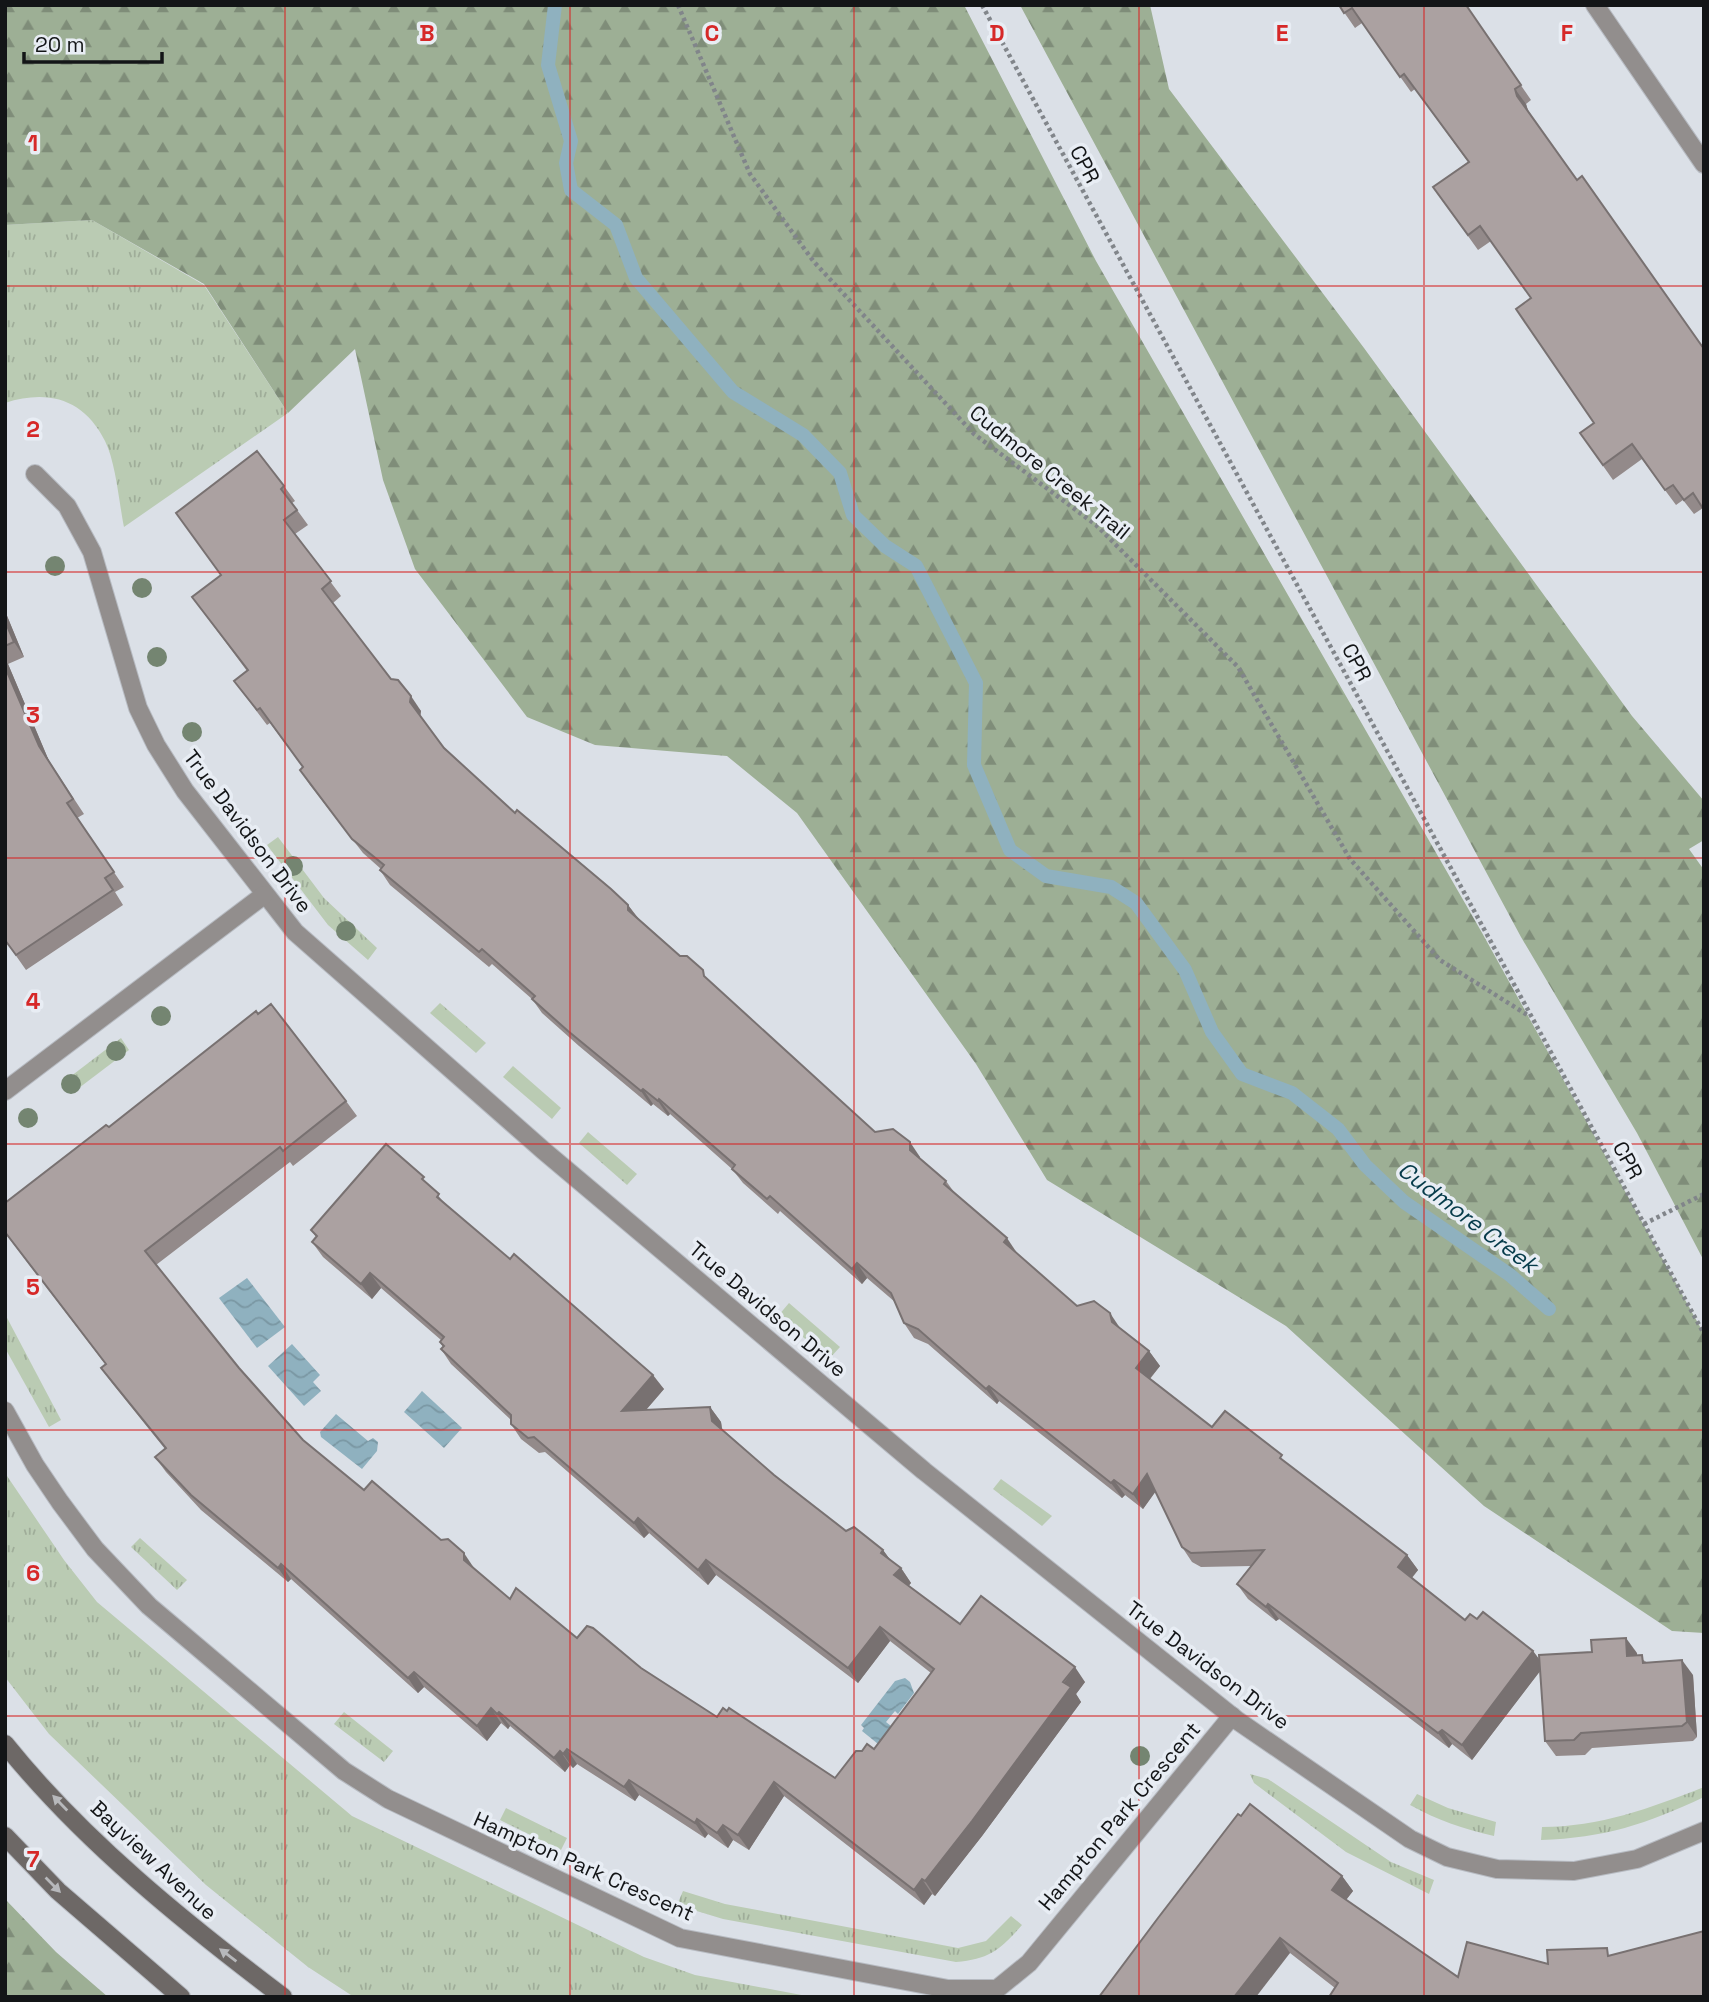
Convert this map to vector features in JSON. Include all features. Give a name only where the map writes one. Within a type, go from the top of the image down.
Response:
[{"type":"main road","name":"Bayview Avenue","points":[[5,1744],[99,1843],[204,1937],[283,1997]]},
{"type":"main road","points":[[5,1836],[58,1891],[181,1997]]},
{"type":"street","points":[[1595,5],[1704,163]]},
{"type":"street","name":"True Davidson Drive","points":[[35,474],[67,506],[92,552],[138,708],[156,745],[185,791],[295,932],[544,1151],[924,1471],[1232,1716],[1410,1839],[1447,1857],[1497,1869],[1574,1871],[1637,1859],[1704,1831]]},
{"type":"street","points":[[5,1091],[264,895]]},
{"type":"street","name":"Hampton Park Crescent","points":[[5,1411],[34,1465],[95,1549],[149,1606],[344,1771],[415,1813],[680,1938],[948,1989],[997,1989],[1029,1963],[1232,1716]]},
{"type":"path","name":"Cudmore Creek Trail","points":[[678,5],[750,174],[814,262],[974,434],[1096,525],[1238,667],[1350,859],[1440,960],[1532,1017]]},
{"type":"path","name":"CPR","points":[[982,5],[1704,1334]]},
{"type":"path","points":[[1644,1224],[1704,1195]]},
{"type":"green space","points":[[5,5],[964,5],[1096,261],[1481,931],[1704,1334],[1704,1633],[1672,1631],[1484,1506],[1286,1326],[1047,1180],[976,1064],[797,813],[727,756],[595,745],[527,717],[415,569],[383,480],[355,349],[288,413],[204,284],[92,220],[5,225]]},
{"type":"green space","points":[[1020,5],[1150,5],[1169,89],[1364,348],[1632,716],[1704,801],[1704,840],[1689,849],[1704,870],[1704,1261],[1637,1133],[1521,937]]},
{"type":"green space","points":[[92,220],[204,285],[288,413],[124,527],[109,450],[87,415],[63,401],[50,398],[36,397],[5,403],[5,225]]},
{"type":"green space","points":[[278,837],[324,898],[377,948],[368,960],[328,925],[267,845]]},
{"type":"green space","points":[[440,1003],[486,1043],[476,1053],[430,1013]]},
{"type":"green space","points":[[121,1038],[129,1050],[71,1094],[62,1083]]},
{"type":"green space","points":[[513,1066],[561,1108],[552,1119],[503,1077]]},
{"type":"green space","points":[[588,1132],[637,1174],[627,1185],[579,1143]]},
{"type":"green space","points":[[789,1303],[840,1347],[829,1359],[778,1316]]},
{"type":"green space","points":[[5,1314],[61,1420],[49,1427],[5,1348]]},
{"type":"green space","points":[[5,1473],[64,1560],[97,1602],[352,1816],[644,1957],[695,1975],[812,1997],[354,1997],[308,1967],[206,1885],[49,1734],[5,1677]]},
{"type":"green space","points":[[1001,1479],[1052,1516],[1042,1526],[993,1489]]},
{"type":"green space","points":[[140,1538],[187,1580],[177,1590],[131,1547]]},
{"type":"green space","points":[[344,1712],[393,1751],[384,1762],[334,1724]]},
{"type":"green space","points":[[1250,1774],[1268,1779],[1391,1862],[1434,1880],[1429,1894],[1346,1852],[1254,1783]]},
{"type":"green space","points":[[1704,1787],[1704,1797],[1644,1822],[1605,1833],[1541,1840],[1542,1827],[1604,1820]]},
{"type":"green space","points":[[1417,1794],[1448,1808],[1496,1822],[1494,1836],[1450,1824],[1410,1805]]},
{"type":"green space","points":[[506,1808],[567,1838],[561,1850],[500,1820]]},
{"type":"green space","points":[[683,1891],[725,1904],[958,1948],[986,1941],[1011,1916],[1022,1925],[1007,1941],[986,1956],[956,1962],[723,1919],[677,1905]]},
{"type":"green space","points":[[5,1899],[56,1952],[108,1997],[5,1997]]},
{"type":"water","points":[[247,1278],[285,1327],[257,1348],[219,1298]]},
{"type":"water","points":[[292,1344],[320,1375],[313,1382],[321,1391],[304,1406],[268,1366]]},
{"type":"water","points":[[422,1391],[462,1428],[444,1448],[404,1412]]},
{"type":"water","points":[[336,1414],[368,1441],[373,1438],[378,1442],[377,1451],[362,1469],[321,1437],[320,1432]]},
{"type":"water","points":[[905,1678],[910,1682],[914,1693],[898,1714],[895,1711],[886,1722],[896,1730],[883,1748],[862,1731],[864,1728],[861,1725],[895,1681]]},
{"type":"building","points":[[1339,5],[1466,5],[1521,85],[1515,89],[1517,96],[1577,180],[1582,176],[1704,349],[1704,510],[1693,493],[1684,500],[1673,485],[1665,490],[1632,444],[1603,465],[1580,433],[1594,423],[1516,309],[1531,298],[1480,226],[1468,235],[1433,187],[1469,162],[1404,74],[1400,77],[1352,8],[1344,13]]},
{"type":"building","points":[[257,451],[284,486],[281,489],[297,510],[284,520],[331,581],[322,589],[391,679],[398,680],[411,696],[410,702],[444,748],[515,813],[517,810],[611,889],[628,905],[628,910],[680,956],[687,956],[703,970],[704,976],[875,1132],[893,1129],[910,1142],[910,1150],[946,1181],[944,1184],[1007,1238],[1004,1242],[1077,1306],[1094,1301],[1110,1313],[1112,1322],[1149,1351],[1136,1368],[1212,1427],[1225,1411],[1282,1455],[1280,1458],[1407,1555],[1398,1567],[1465,1620],[1470,1614],[1477,1619],[1483,1612],[1533,1651],[1462,1745],[1442,1730],[1438,1733],[1268,1604],[1266,1607],[1237,1584],[1264,1550],[1191,1553],[1182,1547],[1147,1474],[1133,1494],[1114,1480],[1111,1483],[989,1386],[986,1389],[918,1329],[904,1323],[891,1293],[857,1263],[852,1269],[770,1196],[767,1199],[732,1169],[735,1165],[659,1099],[658,1101],[643,1089],[641,1091],[532,999],[535,996],[482,949],[479,952],[380,870],[384,865],[352,839],[300,770],[303,767],[260,708],[257,710],[234,681],[248,670],[192,597],[221,575],[176,513]]},
{"type":"building","points":[[5,621],[14,642],[5,646]]},
{"type":"building","points":[[5,667],[39,746],[73,799],[67,803],[114,872],[105,878],[113,890],[16,955],[5,940]]},
{"type":"building","points":[[271,1004],[346,1101],[283,1151],[280,1147],[145,1251],[239,1368],[303,1440],[364,1490],[372,1481],[441,1540],[448,1539],[464,1553],[464,1560],[510,1599],[516,1588],[577,1638],[587,1626],[593,1628],[641,1668],[717,1717],[723,1708],[727,1711],[729,1708],[835,1778],[856,1751],[862,1751],[867,1744],[874,1749],[934,1669],[880,1627],[848,1668],[706,1560],[698,1570],[638,1518],[634,1523],[534,1437],[528,1438],[511,1424],[511,1415],[441,1349],[444,1346],[440,1342],[444,1337],[370,1273],[361,1284],[312,1242],[317,1236],[311,1230],[386,1144],[424,1177],[422,1179],[439,1194],[437,1197],[510,1259],[514,1254],[653,1375],[622,1411],[710,1407],[712,1421],[774,1475],[846,1531],[854,1527],[883,1550],[881,1553],[901,1568],[894,1575],[960,1624],[981,1596],[1075,1667],[1063,1682],[1071,1687],[972,1821],[925,1881],[922,1879],[914,1890],[774,1782],[738,1835],[723,1825],[717,1833],[697,1819],[695,1823],[629,1780],[624,1787],[567,1749],[563,1754],[560,1751],[554,1758],[491,1708],[477,1726],[414,1672],[408,1678],[281,1564],[278,1568],[191,1495],[155,1457],[166,1448],[101,1368],[106,1364],[5,1232],[5,1203],[106,1125],[109,1127],[256,1011],[258,1014]]},
{"type":"building","points":[[1626,1638],[1627,1656],[1642,1655],[1643,1663],[1682,1660],[1687,1722],[1682,1726],[1581,1733],[1574,1740],[1545,1741],[1539,1655],[1592,1652],[1591,1640]]},
{"type":"building","points":[[1250,1804],[1342,1876],[1332,1890],[1458,1977],[1467,1942],[1548,1964],[1547,1950],[1607,1948],[1608,1956],[1704,1931],[1704,1997],[1329,1997],[1338,1983],[1280,1938],[1234,1997],[1099,1997],[1238,1814],[1241,1816]]},
{"type":"waterway","name":"Cudmore Creek","points":[[555,5],[548,65],[571,141],[566,163],[571,190],[616,225],[636,278],[733,392],[803,435],[840,473],[853,515],[885,546],[916,566],[976,683],[974,765],[1010,850],[1046,876],[1111,887],[1136,903],[1185,970],[1212,1032],[1242,1074],[1292,1093],[1338,1129],[1365,1165],[1404,1202],[1510,1275],[1549,1309]]}]
